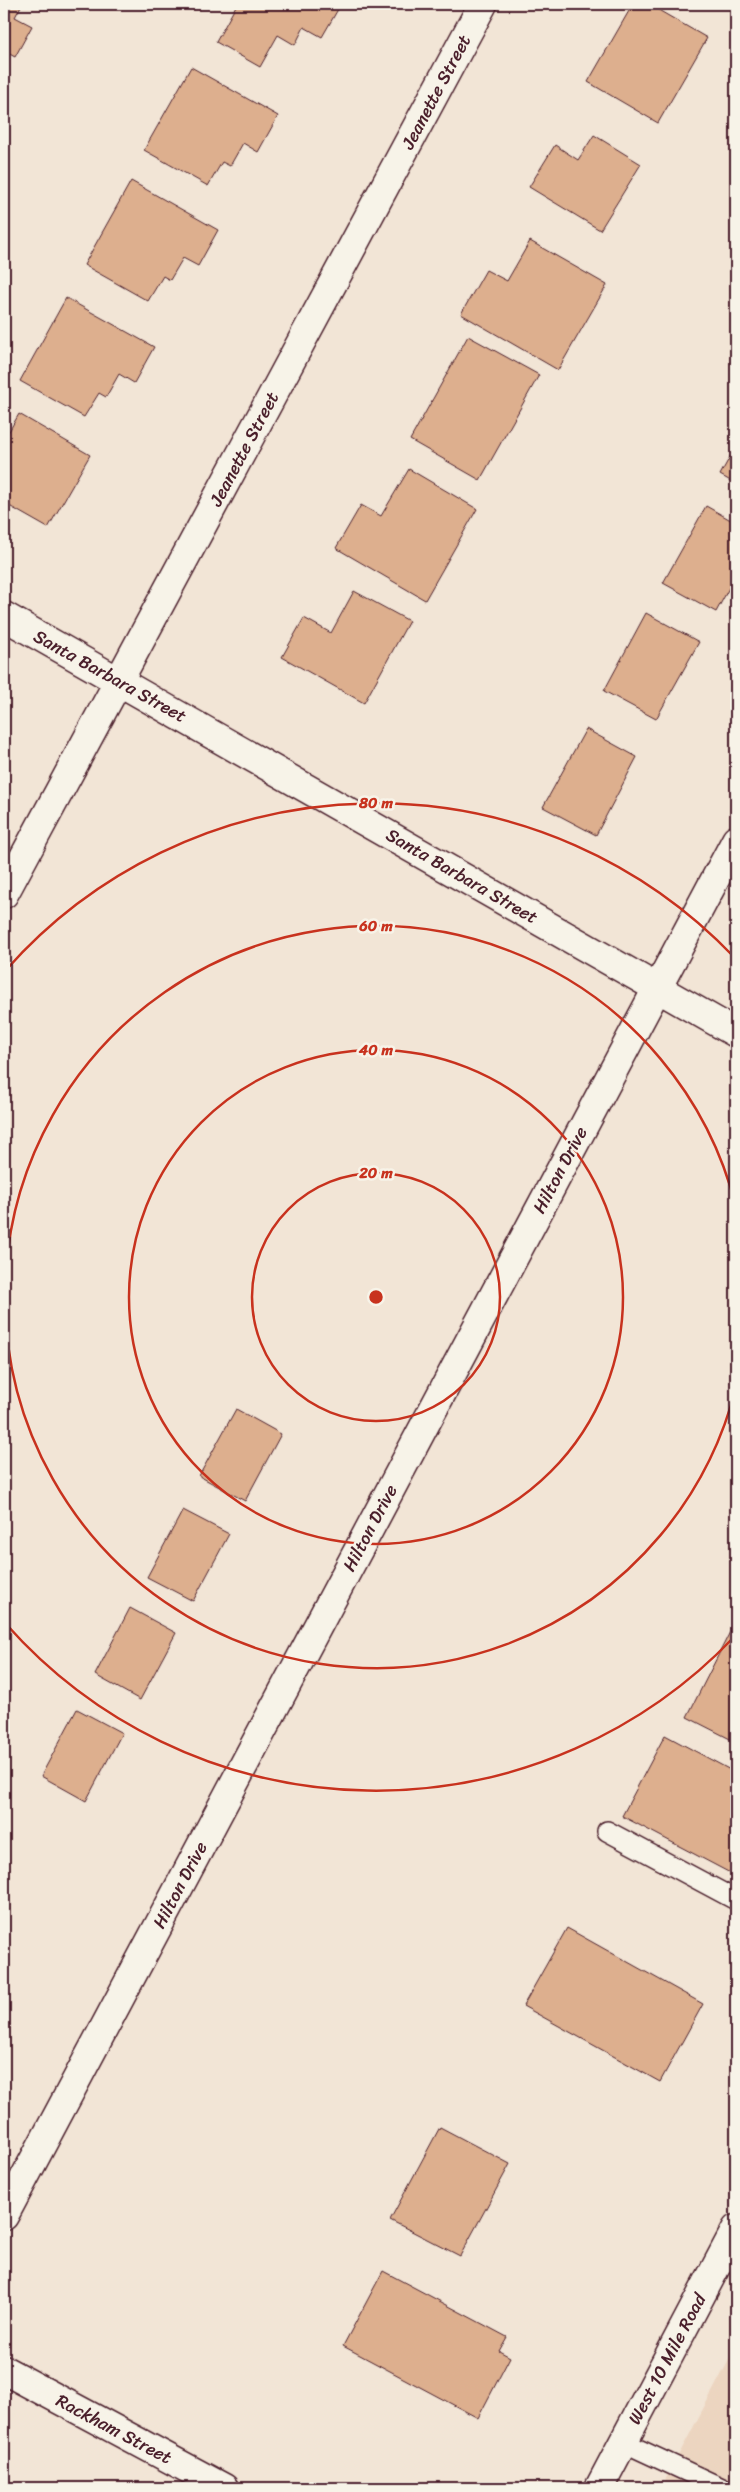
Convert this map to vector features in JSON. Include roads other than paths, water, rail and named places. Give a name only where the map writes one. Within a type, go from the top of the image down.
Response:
[{"type":"street","name":"Jeanette Street","points":[[4,894],[483,4]]},
{"type":"street","name":"Santa Barbara Street","points":[[4,616],[736,1033]]},
{"type":"street","name":"Hilton Drive","points":[[4,2216],[736,840]]},
{"type":"street","name":"West 10 Mile Road","points":[[599,2488],[736,2229]]},
{"type":"street","name":"Rackham Street","points":[[4,2370],[224,2488]]},
{"type":"lane","points":[[607,1831],[736,1900]]},
{"type":"lane","points":[[623,2442],[722,2488]]}]
